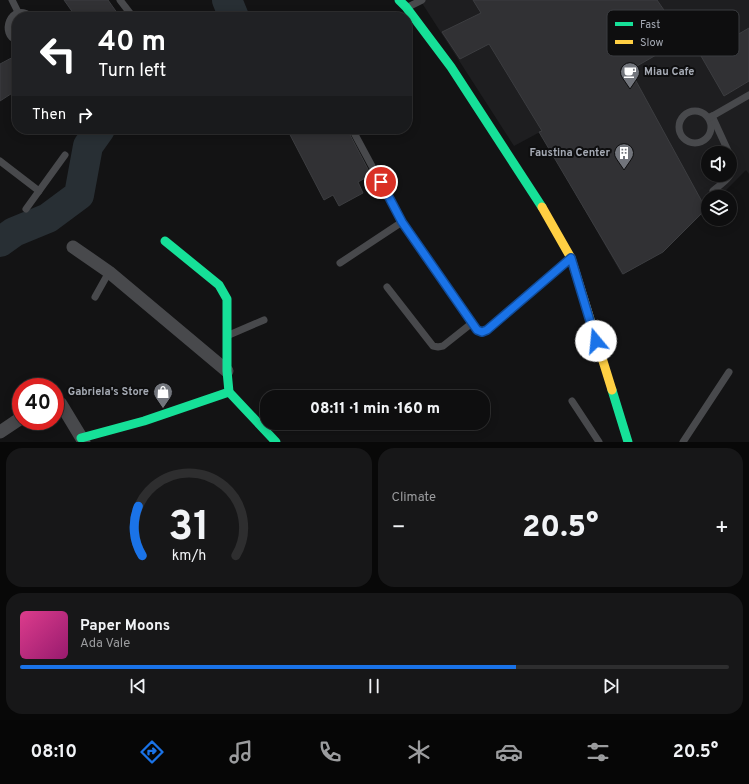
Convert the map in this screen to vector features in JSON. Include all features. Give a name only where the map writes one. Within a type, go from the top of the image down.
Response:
[{"type":"street","points":[[399,0],[410,12]]},
{"type":"street","points":[[412,15],[451,67],[497,136],[550,219],[571,258],[628,442]]},
{"type":"street","points":[[165,241],[219,285],[227,299],[227,371],[229,392],[276,442]]},
{"type":"street","points":[[73,247],[109,272],[227,371]]},
{"type":"street","points":[[64,409],[82,440],[229,392]]},
{"type":"street","points":[[0,432],[12,424]]},
{"type":"lane","points":[[12,0],[17,10]]},
{"type":"lane","points":[[120,0],[129,12]]},
{"type":"lane","points":[[406,7],[422,0]]},
{"type":"lane","points":[[12,39],[6,35],[2,20],[9,13],[17,10],[26,12]]},
{"type":"lane","points":[[711,117],[749,95]]},
{"type":"lane","points":[[711,117],[712,126],[710,135],[704,141],[696,144],[687,142],[681,136],[678,128],[680,119],[686,113],[694,110],[711,117],[726,146]]},
{"type":"lane","points":[[355,134],[402,222],[477,330],[482,332],[487,330],[571,258]]},
{"type":"lane","points":[[26,210],[65,155]]},
{"type":"lane","points":[[0,161],[39,191]]},
{"type":"lane","points":[[714,190],[723,182]]},
{"type":"lane","points":[[340,263],[402,222]]},
{"type":"lane","points":[[95,297],[109,272]]},
{"type":"lane","points":[[387,287],[433,346],[443,346],[472,323]]},
{"type":"lane","points":[[227,336],[264,320]]},
{"type":"lane","points":[[683,442],[729,372]]},
{"type":"lane","points":[[572,400],[599,442]]},
{"type":"shaded area","points":[[420,0],[749,0],[749,174],[746,170],[737,179],[737,146],[701,146],[701,182],[734,182],[726,190],[701,190],[701,215],[664,251],[622,275],[540,132],[514,146]]},
{"type":"building","points":[[64,0],[108,0],[116,12],[72,12]]},
{"type":"building","points":[[473,0],[657,0],[664,10],[607,10],[607,56],[654,56],[630,70],[701,200],[701,214],[663,252],[623,274],[539,132],[542,131],[489,44],[460,59],[442,32],[481,13]]},
{"type":"building","points":[[749,28],[749,81],[724,96],[701,56],[739,56],[739,34]]},
{"type":"building","points":[[12,58],[12,93],[0,101],[0,64]]},
{"type":"building","points":[[290,134],[350,134],[371,175],[358,182],[363,193],[339,206],[333,195],[324,200]]},
{"type":"waterway","points":[[227,0],[232,12]]},
{"type":"waterway","points":[[0,242],[14,232],[48,218],[79,195],[88,146],[96,134]]},
{"type":"traffic: fast","points":[[399,0],[410,12]]},
{"type":"traffic: fast","points":[[412,15],[451,67],[542,207]]},
{"type":"traffic: fast","points":[[165,241],[219,285],[227,299],[227,371],[229,392],[276,442]]},
{"type":"traffic: fast","points":[[612,390],[628,442]]},
{"type":"traffic: fast","points":[[81,438],[144,421],[229,392]]},
{"type":"traffic: slow","points":[[542,207],[571,258],[612,390]]},
{"type":"place","name":"Miau Cafe","points":[[630,89]]},
{"type":"place","name":"Faustina Center","points":[[624,170]]},
{"type":"place","name":"Gabriela's Store","points":[[163,409]]},
{"type":"route","points":[[381,182],[402,222],[477,330],[482,332],[487,330],[571,258],[596,341]]}]
